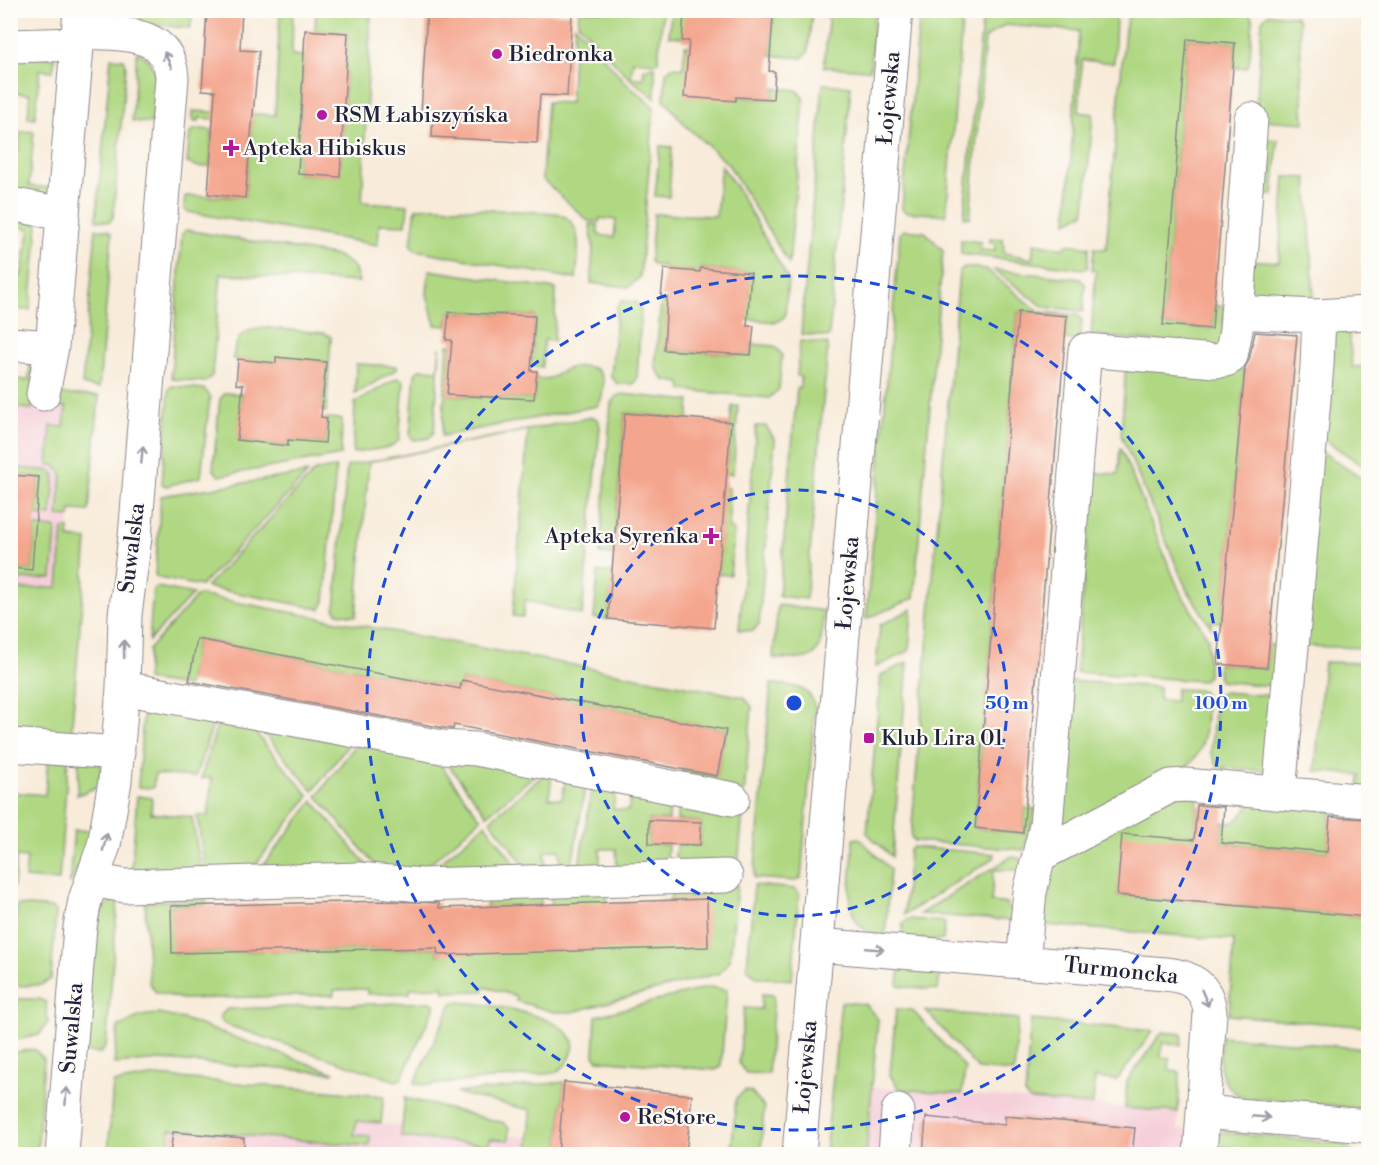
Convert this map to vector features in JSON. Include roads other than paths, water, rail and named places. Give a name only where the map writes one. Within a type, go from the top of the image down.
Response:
[{"type":"street","name":"Łojewska","points":[[799,1155],[896,10]]},
{"type":"street","name":"Suwalska","points":[[10,46],[70,33],[144,38],[164,50],[172,69],[135,537],[125,615],[118,753],[106,839],[82,913],[78,941],[62,1155]]},
{"type":"street","points":[[43,394],[52,347],[63,214],[70,33]]},
{"type":"street","points":[[1023,962],[1028,906],[1048,813],[1085,350],[1222,361],[1231,356],[1234,350],[1251,119]]},
{"type":"street","points":[[10,204],[63,214]]},
{"type":"street","points":[[1236,321],[1368,313]]},
{"type":"street","points":[[1280,793],[1319,350],[1319,316]]},
{"type":"street","points":[[10,344],[52,347]]},
{"type":"street","points":[[123,688],[442,747],[476,749],[733,800]]},
{"type":"street","points":[[10,745],[118,753]]},
{"type":"street","points":[[1040,855],[1171,786],[1368,801]]},
{"type":"street","points":[[92,880],[126,886],[359,879],[421,885],[726,876]]},
{"type":"street","name":"Turmoncka","points":[[817,945],[1184,976],[1198,984],[1208,998],[1210,1013],[1200,1155]]},
{"type":"street","points":[[895,1155],[898,1111]]},
{"type":"street","points":[[1203,1112],[1368,1126]]},
{"type":"place","name":"Biedronka","points":[[497,54]]},
{"type":"place","name":"RSM Łabiszyńska","points":[[322,115]]},
{"type":"place","name":"Apteka Hibiskus","points":[[231,148]]},
{"type":"place","name":"Apteka Syrenka","points":[[711,536]]},
{"type":"place","name":"Klub Lira 01","points":[[869,738]]},
{"type":"place","name":"ReStore","points":[[625,1117]]}]
